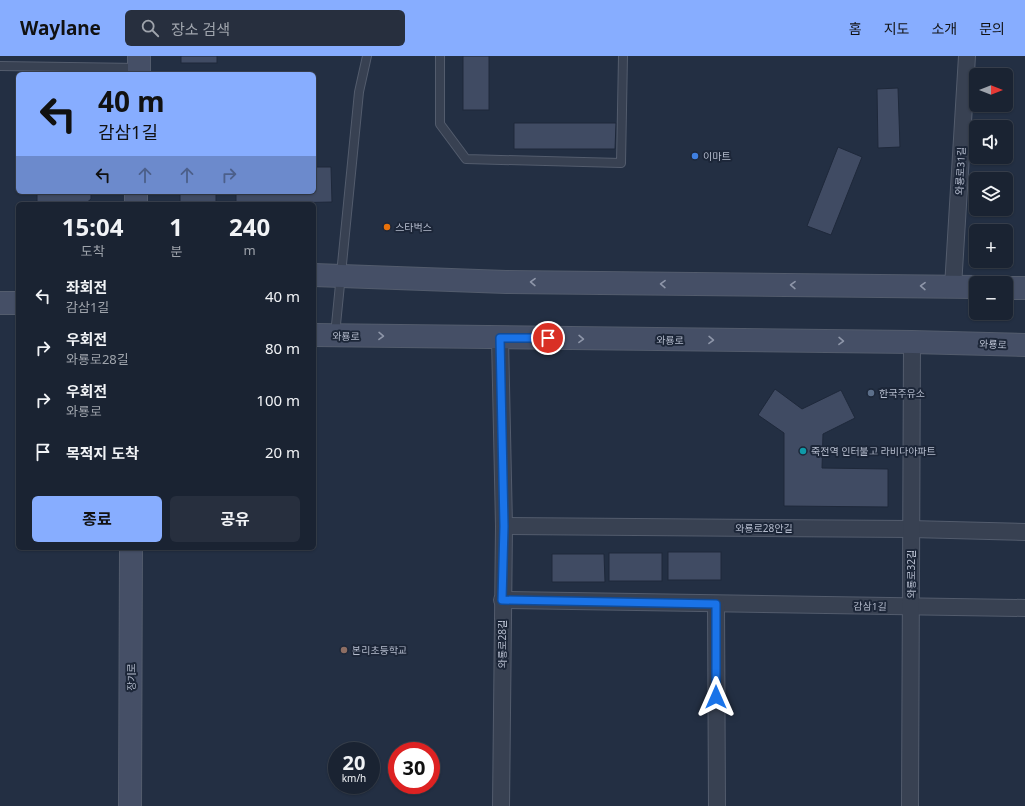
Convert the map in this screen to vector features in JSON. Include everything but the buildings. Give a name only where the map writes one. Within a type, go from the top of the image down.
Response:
[{"type":"main road","points":[[316,275],[506,282],[969,287]]},
{"type":"main road","points":[[1013,288],[1025,288]]},
{"type":"main road","points":[[0,303],[16,304]]},
{"type":"main road","name":"와룡로","points":[[325,335],[912,342],[1025,345]]},
{"type":"main road","name":"장기로","points":[[130,806],[131,550]]},
{"type":"street","name":"와룡로31길","points":[[953,287],[967,56]]},
{"type":"street","name":"와룡로28길","points":[[500,338],[504,526],[502,600],[501,806]]},
{"type":"street","name":"와룡로32길","points":[[910,806],[912,342]]},
{"type":"street","name":"와룡로28안길","points":[[504,526],[911,529],[1025,532]]},
{"type":"street","name":"감삼1길","points":[[502,600],[1025,608]]},
{"type":"street","points":[[716,604],[717,806]]},
{"type":"lane","points":[[325,335],[341,276],[359,92],[367,56]]},
{"type":"lane","points":[[440,56],[440,124],[466,159],[621,163],[623,56]]},
{"type":"lane","points":[[0,66],[139,66]]},
{"type":"place","name":"이마트","points":[[695,156]]},
{"type":"place","name":"스타벅스","points":[[387,227]]},
{"type":"place","name":"한국주유소","points":[[871,393]]},
{"type":"place","name":"죽전역 인터불고 라비다아파트","points":[[803,451]]},
{"type":"place","name":"본리초등학교","points":[[344,650]]},
{"type":"route","points":[[548,338],[500,338],[504,526],[502,600],[716,604],[716,697]]}]
